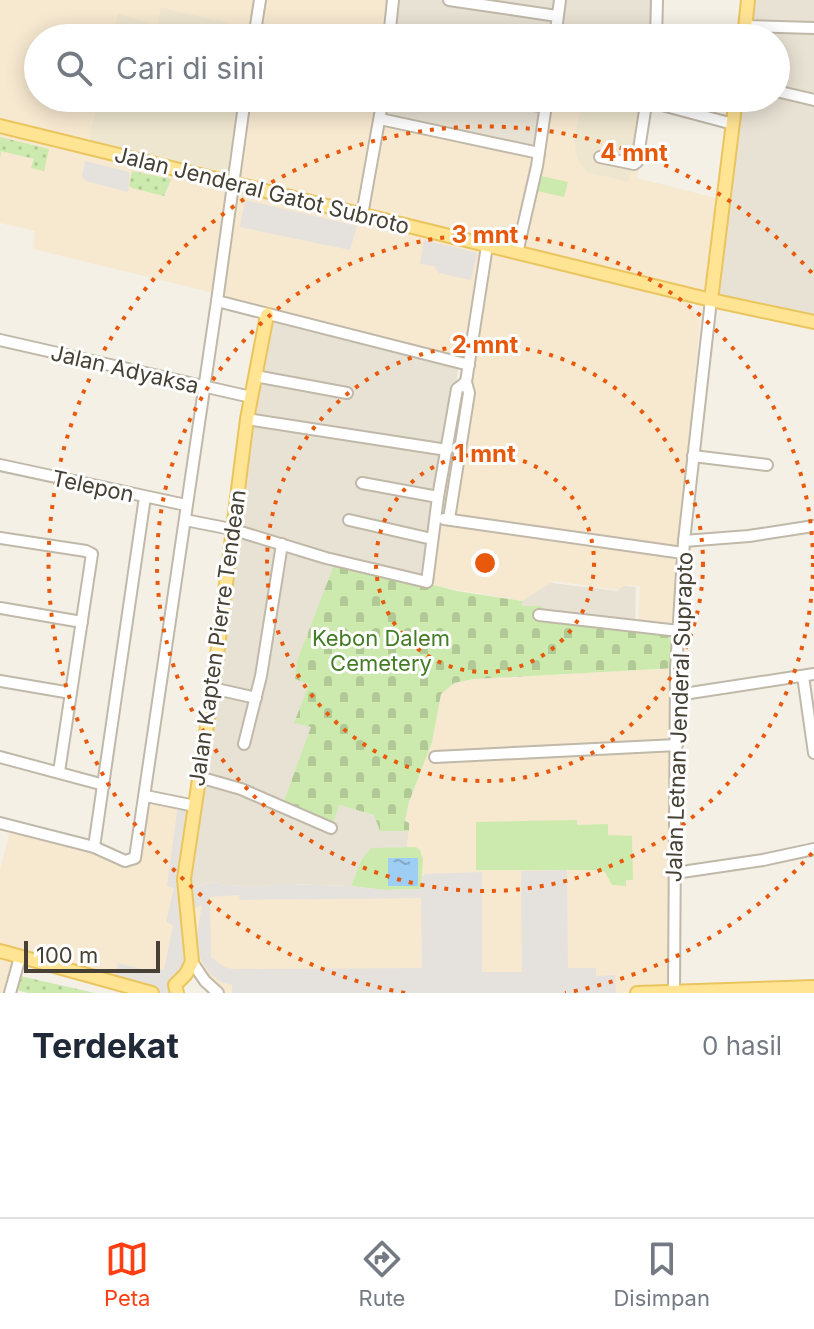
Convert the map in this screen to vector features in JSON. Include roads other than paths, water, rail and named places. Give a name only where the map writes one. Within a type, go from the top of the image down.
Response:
[{"type":"main road","points":[[745,24],[748,0]]},
{"type":"main road","points":[[711,300],[734,112]]},
{"type":"main road","name":"Jalan Jenderal Gatot Subroto","points":[[0,126],[711,300],[814,322]]},
{"type":"main road","name":"Jalan Kapten Pierre Tendean","points":[[192,962],[184,879],[247,419],[267,315]]},
{"type":"main road","points":[[0,951],[152,993]]},
{"type":"main road","points":[[177,993],[175,985],[192,962]]},
{"type":"main road","points":[[637,993],[814,987]]},
{"type":"street","points":[[255,24],[258,0]]},
{"type":"street","points":[[390,24],[393,0]]},
{"type":"street","points":[[449,0],[557,16]]},
{"type":"street","points":[[556,24],[560,0]]},
{"type":"street","points":[[656,24],[657,0]]},
{"type":"street","points":[[790,29],[814,28]]},
{"type":"street","points":[[790,94],[814,100]]},
{"type":"street","points":[[0,823],[94,847],[125,861],[135,858],[243,112]]},
{"type":"street","points":[[362,215],[381,112]]},
{"type":"street","points":[[517,253],[546,112]]},
{"type":"street","points":[[600,157],[634,164],[639,154],[645,112]]},
{"type":"street","points":[[690,112],[733,124]]},
{"type":"street","points":[[380,119],[539,153]]},
{"type":"street","points":[[449,519],[469,393],[466,382],[487,246]]},
{"type":"street","name":"Jalan Letnan Jenderal Suprapto","points":[[674,992],[677,695],[683,553],[711,300]]},
{"type":"street","points":[[217,301],[469,365]]},
{"type":"street","name":"Jalan Adyaksa","points":[[0,340],[251,397]]},
{"type":"street","points":[[255,376],[347,393]]},
{"type":"street","points":[[185,520],[231,529],[326,558],[427,582],[457,389],[466,382]]},
{"type":"street","points":[[247,419],[447,450]]},
{"type":"street","points":[[693,456],[767,465]]},
{"type":"street","name":"Telepon","points":[[0,465],[186,505]]},
{"type":"street","points":[[362,483],[438,497]]},
{"type":"street","points":[[94,847],[145,497]]},
{"type":"street","points":[[435,518],[683,553]]},
{"type":"street","points":[[349,520],[432,539]]},
{"type":"street","points":[[684,541],[749,536],[814,526]]},
{"type":"street","points":[[0,538],[90,552],[92,557],[59,772]]},
{"type":"street","points":[[244,744],[256,698],[282,544]]},
{"type":"street","points":[[0,608],[82,622]]},
{"type":"street","points":[[539,615],[679,631]]},
{"type":"street","points":[[677,695],[809,675],[814,753]]},
{"type":"street","points":[[0,681],[71,693]]},
{"type":"street","points":[[212,688],[256,698]]},
{"type":"street","points":[[435,757],[677,745]]},
{"type":"street","points":[[0,757],[104,785]]},
{"type":"street","points":[[199,777],[241,789],[331,828]]},
{"type":"street","points":[[146,796],[195,806]]},
{"type":"street","points":[[675,873],[814,849]]},
{"type":"street","points":[[10,993],[20,957]]},
{"type":"street","points":[[192,962],[218,993]]},
{"type":"water","points":[[388,858],[418,858],[418,886],[388,886]]},
{"type":"park label","name":"Kebon Dalem Cemetery","points":[[381,650]]}]
